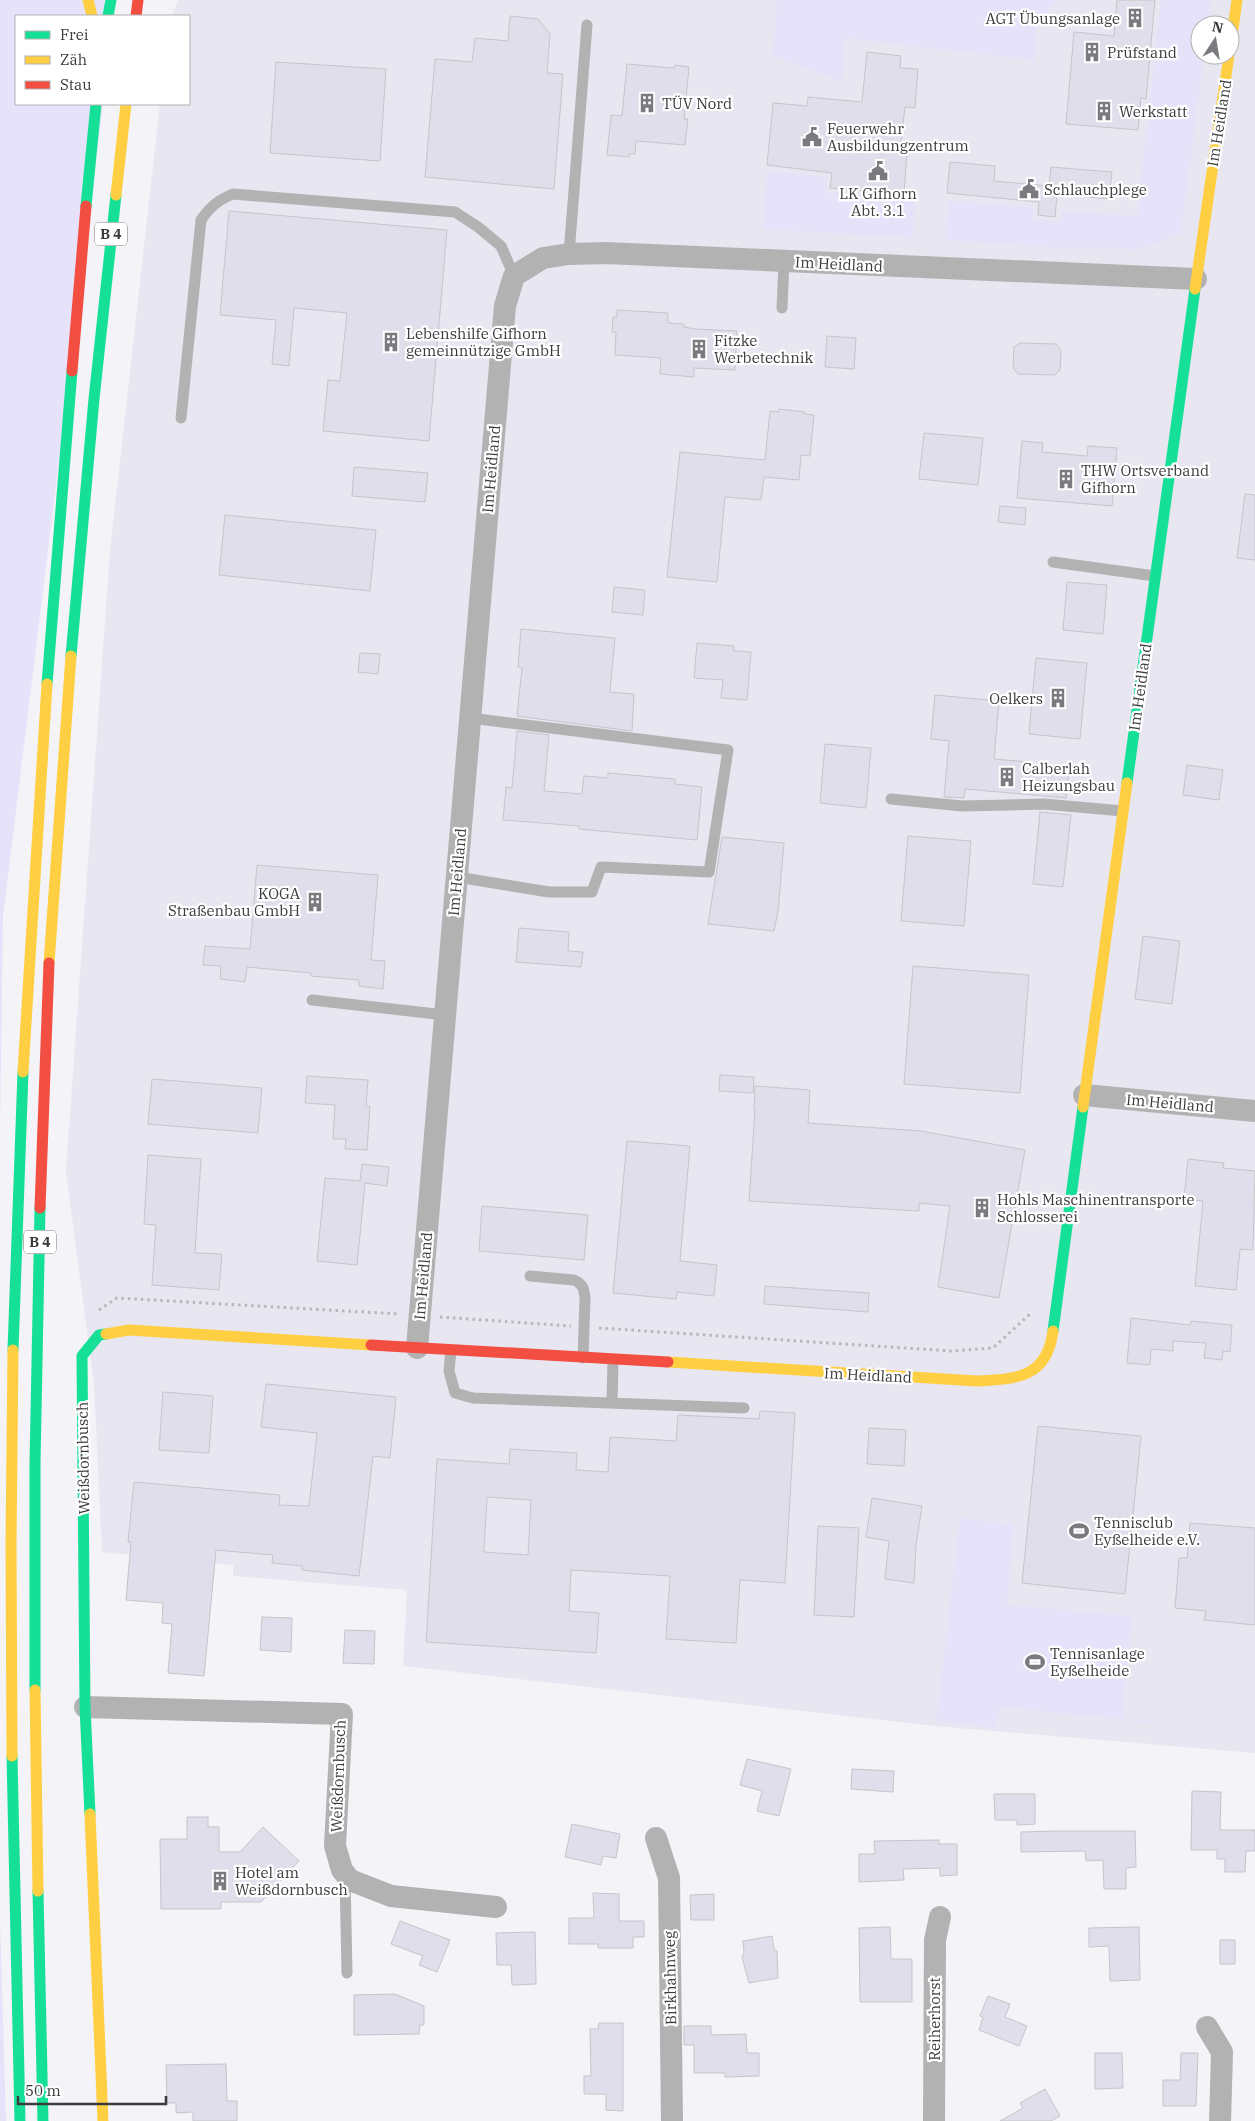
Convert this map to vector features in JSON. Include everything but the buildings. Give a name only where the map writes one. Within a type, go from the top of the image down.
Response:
[{"type":"main road","points":[[88,0],[92,15]]},
{"type":"main road","points":[[108,15],[111,0]]},
{"type":"main road","points":[[136,14],[139,0]]},
{"type":"main road","points":[[1236,15],[1238,0]]},
{"type":"main road","name":"Im Heidland","points":[[129,1330],[977,1381],[1011,1380],[1035,1370],[1052,1346],[1084,1095],[1155,576],[1228,65]]},
{"type":"main road","name":"B 4","points":[[20,2121],[13,1914],[11,1673],[12,1438],[18,1200],[36,819],[74,334],[96,105]]},
{"type":"main road","name":"B 4","points":[[43,2121],[35,1656],[36,1427],[42,1154],[53,894],[74,621],[96,364],[126,105]]},
{"type":"main road","name":"Weißdornbusch","points":[[103,2121],[85,1707],[82,1356],[98,1335],[129,1330]]},
{"type":"street","name":"Im Heidland","points":[[417,1348],[505,306],[514,276],[543,258],[569,254],[606,253],[1196,279]]},
{"type":"street","name":"Im Heidland","points":[[1084,1095],[1255,1111]]},
{"type":"street","name":"Weißdornbusch","points":[[85,1707],[342,1714],[335,1846],[345,1874]]},
{"type":"street","name":"Birkhahnweg","points":[[656,1838],[669,1878],[672,2121]]},
{"type":"street","points":[[345,1874],[350,1880],[390,1896],[496,1907]]},
{"type":"street","name":"Reiherhorst","points":[[934,2121],[935,1940],[940,1916]]},
{"type":"street","points":[[1207,2026],[1222,2052],[1220,2121]]},
{"type":"lane","points":[[569,254],[587,25]]},
{"type":"lane","points":[[181,418],[201,220],[209,209],[220,200],[233,194],[455,212],[478,227],[501,246],[514,276]]},
{"type":"lane","points":[[782,308],[784,261]]},
{"type":"lane","points":[[1054,562],[1155,576]]},
{"type":"lane","points":[[457,877],[549,892],[592,892],[600,867],[709,872],[728,750],[470,718]]},
{"type":"lane","points":[[891,799],[962,806],[1044,804],[1123,811]]},
{"type":"lane","points":[[312,1000],[445,1014]]},
{"type":"lane","points":[[530,1276],[574,1280],[580,1282],[584,1288],[583,1358]]},
{"type":"lane","points":[[451,1350],[449,1371],[455,1392],[473,1398],[744,1408]]},
{"type":"lane","points":[[612,1402],[613,1360]]},
{"type":"lane","points":[[345,1874],[347,1973]]},
{"type":"path","points":[[93,1314],[117,1298],[420,1315],[952,1351],[993,1348],[1032,1312]]},
{"type":"shaded area","points":[[0,0],[116,0],[114,15],[15,15],[15,105],[103,105],[3,916],[0,1132]]},
{"type":"shaded area","points":[[178,0],[1255,0],[1255,1753],[935,1726],[403,1666],[407,1590],[233,1576],[233,1565],[102,1552],[94,1384],[66,1172],[110,551],[160,105],[190,105],[190,15],[172,15]]},
{"type":"shaded area","points":[[777,0],[1059,0],[1038,26],[1035,60],[845,38],[842,82],[773,56]]},
{"type":"shaded area","points":[[1161,0],[1211,0],[1209,15],[1190,15],[1190,65],[1203,65],[1181,234],[1133,251],[1122,248],[1046,247],[945,240],[948,201],[1033,207],[1033,219],[1060,222],[1062,211],[1137,216]]},
{"type":"shaded area","points":[[767,171],[827,177],[826,193],[915,199],[913,238],[762,229]]},
{"type":"shaded area","name":"Tennisanlage Eyßelheide","points":[[960,1518],[1014,1524],[1007,1605],[1132,1616],[1122,1718],[1255,1733],[999,1707],[996,1728],[936,1721]]},
{"type":"shaded area","points":[[0,1920],[6,2121],[0,2121]]},
{"type":"traffic: fast","points":[[108,15],[111,0]]},
{"type":"traffic: fast","points":[[86,206],[96,105]]},
{"type":"traffic: fast","points":[[71,656],[94,399],[116,195]]},
{"type":"traffic: fast","points":[[1127,783],[1195,289]]},
{"type":"traffic: fast","points":[[47,684],[72,371]]},
{"type":"traffic: fast","points":[[13,1350],[23,1072]]},
{"type":"traffic: fast","points":[[1053,1331],[1083,1107]]},
{"type":"traffic: fast","points":[[35,1690],[35,1464],[40,1208]]},
{"type":"traffic: fast","points":[[90,1814],[85,1707],[82,1356],[99,1335],[106,1334]]},
{"type":"traffic: fast","points":[[12,1756],[20,2121]]},
{"type":"traffic: fast","points":[[38,1891],[43,2121]]},
{"type":"traffic: slow","points":[[88,0],[92,15]]},
{"type":"traffic: slow","points":[[1235,15],[1237,0]]},
{"type":"traffic: slow","points":[[1195,289],[1228,65]]},
{"type":"traffic: slow","points":[[116,195],[126,105]]},
{"type":"traffic: slow","points":[[49,963],[71,656]]},
{"type":"traffic: slow","points":[[23,1072],[47,684]]},
{"type":"traffic: slow","points":[[1083,1107],[1127,783]]},
{"type":"traffic: slow","points":[[106,1334],[129,1330],[371,1345]]},
{"type":"traffic: slow","points":[[668,1362],[977,1381],[1005,1379],[1028,1373],[1037,1367],[1050,1347],[1053,1331]]},
{"type":"traffic: slow","points":[[12,1756],[11,1544],[13,1350]]},
{"type":"traffic: slow","points":[[35,1690],[38,1891]]},
{"type":"traffic: slow","points":[[90,1814],[103,2121]]},
{"type":"traffic: jam","points":[[136,15],[138,0]]},
{"type":"traffic: jam","points":[[72,371],[86,206]]},
{"type":"traffic: jam","points":[[40,1208],[49,963]]},
{"type":"traffic: jam","points":[[371,1345],[668,1362]]},
{"type":"place","name":"AGT Übungsanlage","points":[[1135,18]]},
{"type":"place","name":"Prüfstand","points":[[1092,52]]},
{"type":"place","name":"TÜV Nord","points":[[647,103]]},
{"type":"place","name":"Werkstatt","points":[[1104,111]]},
{"type":"place","name":"Feuerwehr Ausbildungzentrum","points":[[812,137]]},
{"type":"place","name":"LK Gifhorn Abt. 3.1","points":[[878,171]]},
{"type":"place","name":"Schlauchplege","points":[[1029,189]]},
{"type":"place","name":"Lebenshilfe Gifhorn gemeinnützige GmbH","points":[[391,342]]},
{"type":"place","name":"Fitzke Werbetechnik","points":[[699,349]]},
{"type":"place","name":"THW Ortsverband Gifhorn","points":[[1066,479]]},
{"type":"place","name":"Oelkers","points":[[1058,698]]},
{"type":"place","name":"Calberlah Heizungsbau","points":[[1007,777]]},
{"type":"place","name":"KOGA Straßenbau GmbH","points":[[315,902]]},
{"type":"place","name":"Hohls Maschinentransporte Schlosserei","points":[[982,1208]]},
{"type":"place","name":"Tennisclub Eyßelheide e.V.","points":[[1079,1531]]},
{"type":"place","name":"Tennisanlage Eyßelheide","points":[[1035,1662]]},
{"type":"place","name":"Hotel am Weißdornbusch","points":[[220,1881]]}]
